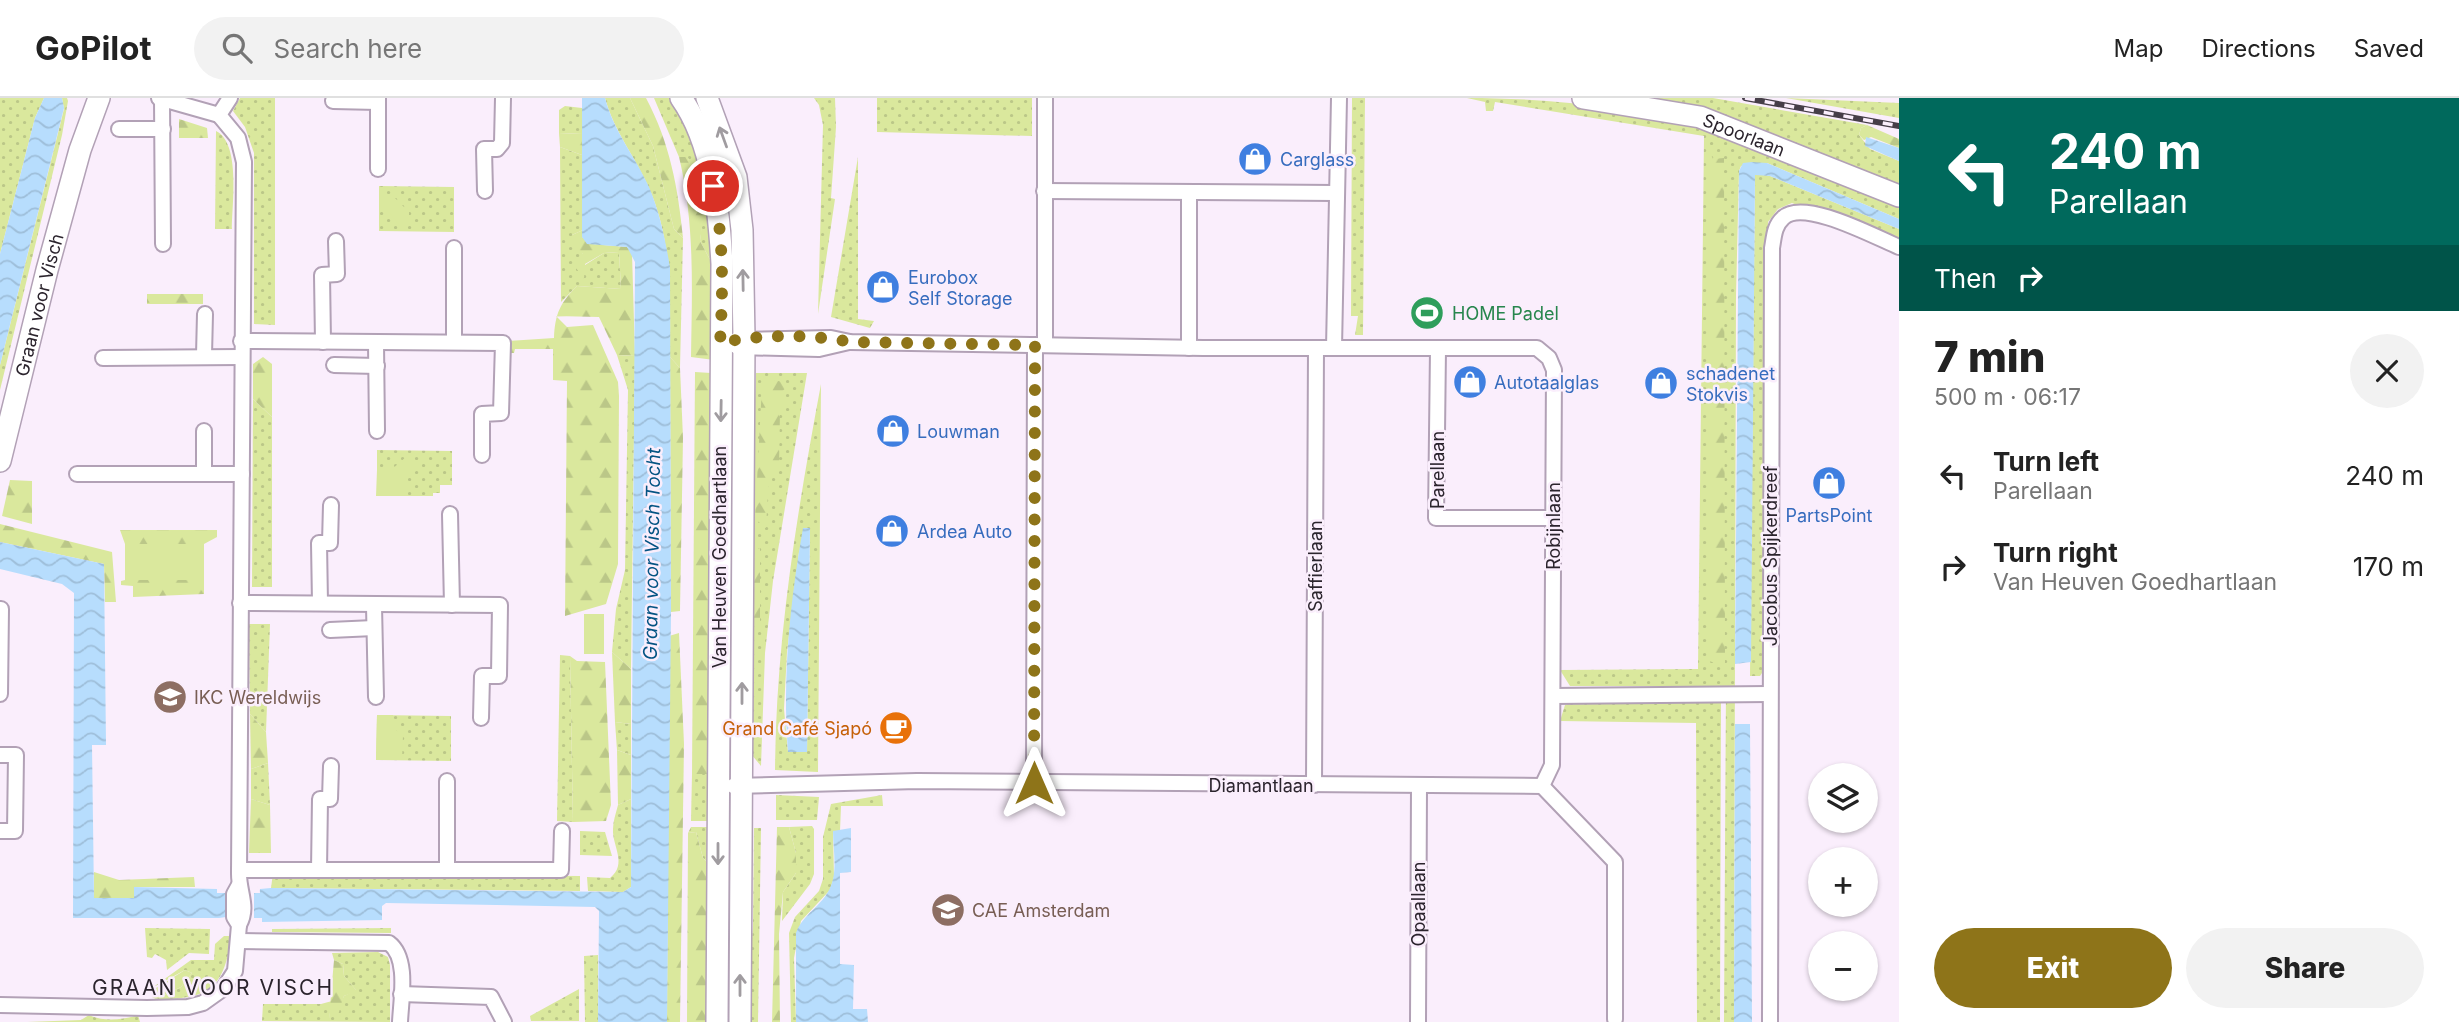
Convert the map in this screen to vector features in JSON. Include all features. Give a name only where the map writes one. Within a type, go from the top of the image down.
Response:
[{"type":"main road","name":"Graan voor Visch","points":[[80,150],[88,98]]},
{"type":"main road","name":"Graan voor Visch","points":[[0,461],[36,311],[80,150],[99,98]]},
{"type":"main road","name":"Van Heuven Goedhartlaan","points":[[681,98],[708,159],[719,214],[722,264],[718,1022]]},
{"type":"main road","name":"Van Heuven Goedhartlaan","points":[[707,98],[736,177],[742,230],[744,343],[740,1022]]},
{"type":"main road","name":"Spoorlaan","points":[[1583,98],[1700,117],[1899,196]]},
{"type":"street","points":[[0,1005],[195,1006],[217,995],[230,982],[238,961],[239,925],[244,917],[244,893],[239,878],[244,162],[238,138],[219,115],[161,98],[163,244]]},
{"type":"street","points":[[219,115],[230,98]]},
{"type":"street","points":[[485,191],[484,149],[497,149],[502,143],[503,98]]},
{"type":"street","points":[[1034,783],[1045,98]]},
{"type":"street","points":[[1334,348],[1339,98]]},
{"type":"street","points":[[333,101],[378,100],[378,169]]},
{"type":"street","points":[[119,129],[163,129]]},
{"type":"street","points":[[1044,191],[1335,193]]},
{"type":"street","points":[[1189,192],[1189,348]]},
{"type":"street","name":"Jacobus Spijkerdreef","points":[[1770,1022],[1769,694],[1772,248],[1775,228],[1784,216],[1796,211],[1819,214],[1899,247]]},
{"type":"street","points":[[323,342],[322,275],[337,274],[336,241]]},
{"type":"street","points":[[454,248],[454,342]]},
{"type":"street","points":[[204,355],[205,314]]},
{"type":"street","points":[[241,341],[503,343],[501,413],[482,414],[482,455]]},
{"type":"street","points":[[720,343],[831,348],[850,342],[1438,349]]},
{"type":"street","points":[[376,344],[377,431]]},
{"type":"street","name":"Robijnlaan","points":[[1438,349],[1530,346],[1549,358],[1554,370],[1552,765],[1542,786]]},
{"type":"street","name":"Saffierlaan","points":[[1314,785],[1316,348]]},
{"type":"street","name":"Parellaan","points":[[1438,349],[1436,518],[1553,518]]},
{"type":"street","points":[[103,358],[204,355],[241,357]]},
{"type":"street","points":[[334,365],[377,366]]},
{"type":"street","points":[[204,430],[204,473]]},
{"type":"street","points":[[76,474],[242,474]]},
{"type":"street","points":[[320,603],[319,543],[330,543],[331,505]]},
{"type":"street","points":[[450,514],[452,605]]},
{"type":"street","points":[[240,603],[500,605],[499,676],[482,676],[481,718]]},
{"type":"street","points":[[374,606],[376,697]]},
{"type":"street","points":[[0,694],[1,609]]},
{"type":"street","points":[[330,630],[374,628]]},
{"type":"street","points":[[1553,696],[1769,694]]},
{"type":"street","points":[[0,755],[16,755],[15,831],[0,831]]},
{"type":"street","points":[[319,870],[320,799],[330,799],[331,766]]},
{"type":"street","points":[[447,781],[447,870]]},
{"type":"street","name":"Diamantlaan","points":[[718,785],[916,781],[1542,786]]},
{"type":"street","name":"Opaallaan","points":[[1418,1022],[1419,786]]},
{"type":"street","points":[[1542,786],[1615,862],[1615,1019]]},
{"type":"street","points":[[0,794],[16,794]]},
{"type":"street","points":[[239,878],[319,870],[561,870],[562,831]]},
{"type":"street","points":[[239,941],[389,943],[396,949],[400,959],[400,1022]]},
{"type":"street","points":[[401,994],[491,997],[503,1022]]},
{"type":"green space","points":[[0,98],[44,98],[35,118],[0,254]]},
{"type":"green space","points":[[62,98],[67,98],[68,101],[62,135],[0,390],[0,365],[64,109]]},
{"type":"green space","points":[[240,98],[275,98],[275,325],[254,324],[254,153],[245,127],[233,111]]},
{"type":"green space","points":[[605,98],[630,98],[653,146],[674,229],[683,238],[680,368],[670,357],[668,270],[662,227],[648,186]]},
{"type":"green space","points":[[630,98],[646,98],[661,132],[675,184],[683,238],[674,229],[653,146]]},
{"type":"green space","points":[[654,98],[673,98],[692,140],[707,201],[714,267],[700,241],[703,213],[691,198],[692,173],[688,158],[679,157]]},
{"type":"green space","points":[[814,98],[835,98],[836,127],[831,198],[835,199],[818,314],[823,125],[819,105]]},
{"type":"green space","points":[[877,98],[1032,98],[1032,136],[877,132]]},
{"type":"green space","points":[[1352,98],[1365,98],[1363,335],[1355,335],[1358,316],[1351,316]]},
{"type":"green space","points":[[1467,98],[1587,105],[1675,122],[1753,147],[1899,205],[1899,219],[1767,163],[1741,166],[1739,171],[1736,296],[1734,1022],[1724,1022],[1726,686],[1570,686],[1560,670],[1698,669],[1704,136],[1495,102],[1493,111],[1486,111],[1485,102]]},
{"type":"green space","points":[[1628,98],[1713,98],[1867,125],[1861,128],[1859,135],[1870,149],[1899,161],[1899,188],[1760,129]]},
{"type":"green space","points":[[1786,98],[1899,103],[1899,118]]},
{"type":"green space","points":[[565,106],[582,108],[582,134],[559,133],[559,110]]},
{"type":"green space","points":[[179,119],[207,128],[208,138],[179,138]]},
{"type":"green space","points":[[1867,125],[1899,139],[1899,148],[1871,137],[1864,140],[1859,135],[1861,128]]},
{"type":"green space","points":[[216,131],[224,138],[232,161],[232,229],[215,229]]},
{"type":"green space","points":[[559,133],[582,134],[582,155],[560,147]]},
{"type":"green space","points":[[560,147],[582,155],[583,230],[572,235],[583,254],[585,265],[604,253],[619,252],[621,289],[577,286],[561,302]]},
{"type":"green space","points":[[1709,150],[1713,159],[1724,158],[1725,666],[1709,661]]},
{"type":"green space","points":[[679,157],[688,157],[692,172],[691,198],[704,213],[700,241],[714,267],[714,360],[691,357],[690,231]]},
{"type":"green space","points":[[858,157],[858,319],[874,321],[870,328],[831,317]]},
{"type":"green space","points":[[1755,174],[1770,176],[1899,229],[1899,244],[1792,203],[1778,209],[1768,222],[1764,670],[1760,676],[1750,676]]},
{"type":"green space","points":[[379,186],[454,187],[454,232],[379,231]]},
{"type":"green space","points":[[379,196],[393,196],[409,212],[409,225],[399,225],[389,212],[379,212]]},
{"type":"green space","points":[[583,230],[582,237],[603,245],[627,247],[632,253],[635,356],[617,355],[599,317],[557,316],[566,298],[577,286],[621,289],[619,252],[604,253],[585,264],[584,279],[576,268],[583,254],[572,244],[572,235]]},
{"type":"green space","points":[[147,294],[203,294],[203,304],[147,304]]},
{"type":"green space","points":[[557,317],[567,327],[593,325],[618,382],[619,396],[618,564],[606,604],[565,616],[567,381],[553,380],[553,349],[515,349],[514,353],[509,353],[508,341],[554,338]]},
{"type":"green space","points":[[617,355],[635,356],[631,669],[612,652],[616,609],[625,570],[628,390]]},
{"type":"green space","points":[[263,357],[272,364],[272,417],[253,399],[253,364]]},
{"type":"green space","points":[[670,357],[680,368],[683,438],[680,611],[671,612]]},
{"type":"green space","points":[[695,372],[711,373],[708,774],[692,774]]},
{"type":"green space","points":[[756,373],[807,373],[773,581],[765,653],[761,766],[751,754],[752,475]]},
{"type":"green space","points":[[770,379],[791,384],[780,393],[790,406],[780,411],[779,465],[769,472],[766,528],[755,519],[762,386]]},
{"type":"green space","points":[[821,384],[818,772],[775,770],[779,673],[789,576]],"holes":[[[810,528],[807,752],[788,752],[784,709],[787,652],[799,552]]]},
{"type":"green space","points":[[253,399],[272,417],[272,587],[252,587]]},
{"type":"green space","points":[[377,450],[452,451],[452,485],[440,485],[440,493],[433,493],[433,496],[408,496],[408,478],[391,470],[377,470]]},
{"type":"green space","points":[[406,457],[418,469],[408,478],[408,496],[376,496],[377,470],[391,470]]},
{"type":"green space","points":[[10,480],[32,481],[32,524],[2,516]]},
{"type":"green space","points":[[0,524],[112,552],[116,602],[105,602],[104,564],[0,542]]},
{"type":"green space","points":[[120,530],[217,530],[217,537],[204,544],[125,544]]},
{"type":"green space","points":[[125,544],[204,544],[204,580],[125,580]]},
{"type":"green space","points":[[760,548],[760,625],[753,626],[754,551]]},
{"type":"green space","points":[[125,580],[204,580],[204,594],[133,597],[133,586],[121,585],[121,581]]},
{"type":"green space","points":[[584,614],[604,614],[604,654],[584,654]]},
{"type":"green space","points":[[249,624],[270,624],[266,732],[250,714]]},
{"type":"green space","points":[[679,633],[684,744],[680,1022],[667,1022],[669,636]]},
{"type":"green space","points":[[612,652],[631,669],[631,724],[615,722]]},
{"type":"green space","points":[[560,655],[570,656],[573,822],[557,821]]},
{"type":"green space","points":[[570,656],[577,661],[605,662],[611,805],[606,821],[573,822]]},
{"type":"green space","points":[[1721,701],[1720,1022],[1697,1022],[1696,723],[1560,721],[1565,705],[1571,703]]},
{"type":"green space","points":[[250,714],[266,732],[268,763],[251,769]]},
{"type":"green space","points":[[377,715],[451,716],[451,761],[376,760]]},
{"type":"green space","points":[[377,715],[393,715],[393,727],[403,736],[402,760],[376,760]]},
{"type":"green space","points":[[615,722],[631,724],[631,755],[617,750]]},
{"type":"green space","points":[[617,750],[631,755],[631,799],[618,805]]},
{"type":"green space","points":[[268,763],[270,805],[251,799],[251,769]]},
{"type":"green space","points":[[692,774],[708,774],[712,821],[691,821]]},
{"type":"green space","points":[[776,795],[819,797],[817,820],[776,820]]},
{"type":"green space","points":[[882,795],[883,806],[841,806],[840,831],[833,832],[834,877],[830,890],[801,921],[794,958],[796,1022],[791,1022],[789,933],[795,917],[819,891],[823,879],[823,837],[831,804]]},
{"type":"green space","points":[[251,799],[270,805],[271,853],[249,853]]},
{"type":"green space","points":[[631,799],[631,887],[623,892],[588,891],[587,877],[610,878],[618,867],[613,835],[614,820],[618,805]]},
{"type":"green space","points":[[812,826],[814,874],[810,884],[782,921],[783,892],[796,873],[796,853],[789,827]]},
{"type":"green space","points":[[691,827],[712,827],[711,866],[703,858],[696,832],[688,833]]},
{"type":"green space","points":[[724,827],[735,827],[733,1022],[722,1022]]},
{"type":"green space","points":[[777,827],[789,827],[796,853],[796,873],[783,892],[779,934],[780,1022],[772,1022]]},
{"type":"green space","points":[[754,828],[761,828],[758,1022],[746,1022],[753,925]]},
{"type":"green space","points":[[580,831],[605,832],[612,856],[580,855]]},
{"type":"green space","points":[[696,832],[703,858],[711,866],[712,1022],[687,1022],[688,833]]},
{"type":"green space","points":[[94,872],[119,880],[194,877],[195,887],[135,887],[134,898],[94,898]]},
{"type":"green space","points":[[273,873],[580,876],[580,891],[271,888]]},
{"type":"green space","points":[[145,928],[210,929],[209,954],[189,953],[167,970],[166,960],[155,954],[152,958],[147,957]]},
{"type":"green space","points":[[391,928],[391,933],[272,932],[272,929]]},
{"type":"green space","points":[[224,936],[231,936],[228,954],[224,968],[210,988],[188,997],[156,999],[181,987],[192,973],[185,970],[152,988],[191,960],[214,960],[215,944]]},
{"type":"green space","points":[[378,952],[388,957],[390,965],[390,1022],[262,1021],[263,1004],[321,1004],[332,1001],[329,1018],[344,996],[356,990],[344,976],[343,964],[334,960],[332,953]]},
{"type":"green space","points":[[598,955],[598,1022],[585,1022],[584,956]]},
{"type":"green space","points":[[334,960],[343,964],[344,976],[357,991],[344,996],[338,1015],[329,1018]]},
{"type":"green space","points":[[185,970],[192,973],[181,987],[156,999],[152,997],[156,988]]},
{"type":"green space","points":[[579,989],[579,1021],[531,1021],[530,1016]]},
{"type":"green space","points":[[89,1015],[113,1020],[138,1015],[140,1022],[27,1022],[81,1020]]},
{"type":"water","points":[[44,98],[62,98],[64,108],[0,365],[0,254],[35,118]]},
{"type":"water","name":"Graan voor Visch Tocht","points":[[582,98],[605,98],[619,133],[653,197],[670,267],[671,612],[667,1022],[598,1022],[599,911],[595,907],[386,903],[382,906],[382,920],[262,922],[261,918],[73,918],[74,593],[62,584],[0,569],[0,542],[104,564],[106,745],[92,745],[94,898],[134,898],[134,887],[259,893],[260,889],[271,888],[623,892],[631,887],[635,262],[627,247],[587,244],[582,237]]},
{"type":"water","points":[[1866,137],[1899,148],[1899,161],[1865,146]]},
{"type":"water","points":[[1743,163],[1767,163],[1899,219],[1899,229],[1770,176],[1755,175],[1751,662],[1735,664],[1739,171]]},
{"type":"water","points":[[803,528],[810,528],[807,752],[788,752],[788,640]]},
{"type":"water","points":[[1735,724],[1750,724],[1752,1022],[1734,1022]]},
{"type":"water","points":[[851,828],[851,872],[840,873],[840,964],[854,965],[853,1009],[867,1009],[868,1022],[796,1022],[796,933],[803,920],[827,894],[832,882],[833,831]]},
{"type":"pier","points":[[217,885],[220,889],[256,889],[259,885],[260,893],[254,893],[254,918],[262,918],[262,926],[259,922],[219,921],[219,918],[226,917],[225,893],[217,893]]},
{"type":"railway","points":[[1745,98],[1899,126]]},
{"type":"place","name":"Carglass","points":[[1255,159]]},
{"type":"place","name":"Eurobox Self Storage","points":[[883,287]]},
{"type":"place","name":"HOME Padel","points":[[1427,313]]},
{"type":"place","name":"Autotaalglas","points":[[1470,382]]},
{"type":"place","name":"schadenet Stokvis","points":[[1661,383]]},
{"type":"place","name":"Louwman","points":[[893,431]]},
{"type":"place","name":"PartsPoint","points":[[1829,483]]},
{"type":"place","name":"Ardea Auto","points":[[892,531]]},
{"type":"place","name":"IKC Wereldwijs","points":[[170,697]]},
{"type":"place","name":"Grand Café Sjapó","points":[[896,728]]},
{"type":"place","name":"CAE Amsterdam","points":[[948,910]]},
{"type":"district","name":"GRAAN VOOR VISCH","points":[[213,987]]},
{"type":"route","points":[[713,186],[719,214],[722,264],[720,343],[744,338],[831,338],[850,342],[1035,345],[1034,783]]}]
